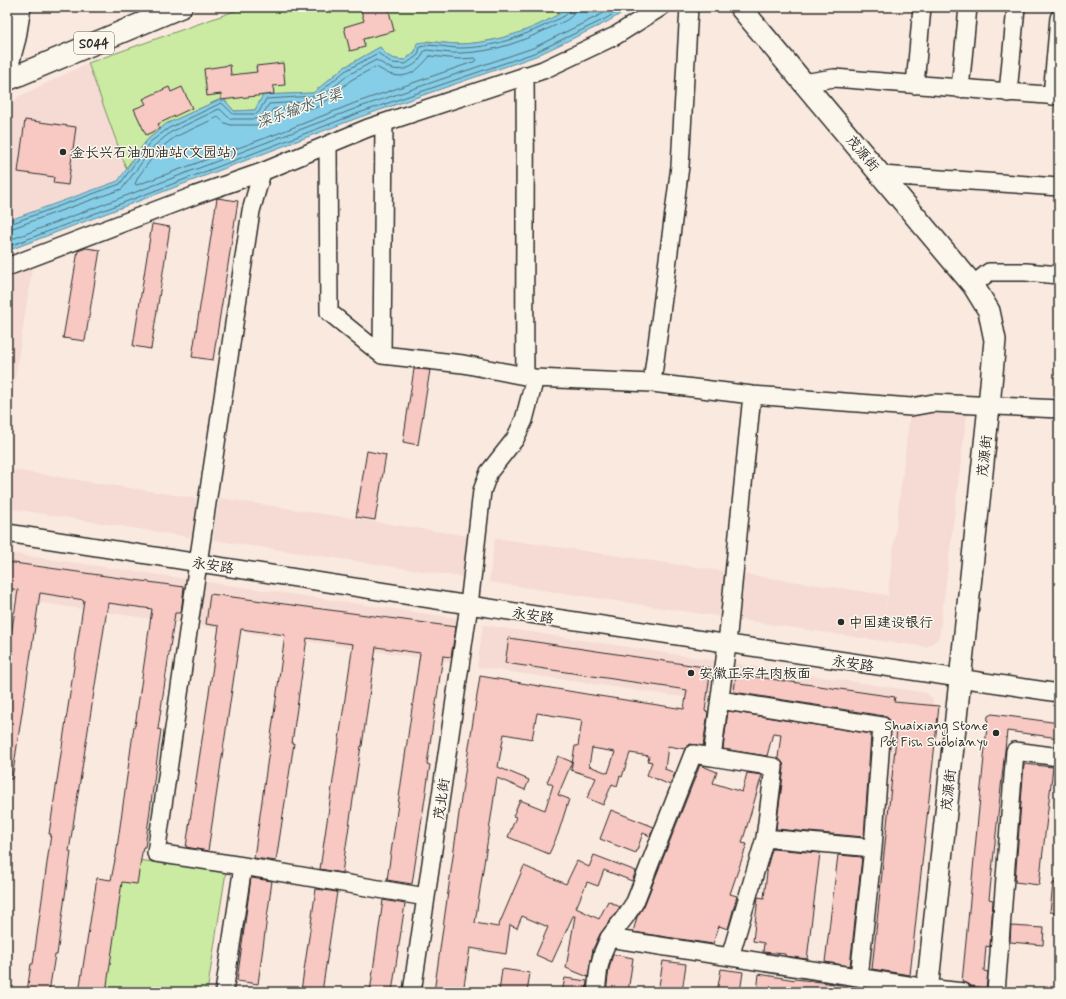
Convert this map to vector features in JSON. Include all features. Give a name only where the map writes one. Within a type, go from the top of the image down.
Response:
[{"type":"main road","points":[[7,68],[15,38],[20,7]]},
{"type":"main road","name":"S044","points":[[7,80],[180,7]]},
{"type":"main road","name":"茂源街","points":[[740,7],[973,286],[989,311],[995,340],[927,990]]},
{"type":"street","points":[[7,267],[196,195],[262,172],[328,144],[384,123],[543,70],[615,36],[661,7]]},
{"type":"street","points":[[652,383],[680,166],[689,7]]},
{"type":"street","points":[[915,85],[922,7]]},
{"type":"street","points":[[960,89],[968,7]]},
{"type":"street","points":[[1008,93],[1016,7]]},
{"type":"street","points":[[804,83],[834,78],[1056,96],[1059,18]]},
{"type":"street","name":"茂北街","points":[[412,992],[469,605],[482,491],[489,472],[515,439],[524,420],[530,377],[524,272],[526,166],[525,75]]},
{"type":"street","points":[[382,355],[384,123]]},
{"type":"street","points":[[328,144],[329,312],[382,355],[464,364],[530,377],[652,383],[752,394],[911,406],[933,403],[1059,409]]},
{"type":"street","points":[[262,172],[251,211],[156,853],[426,897]]},
{"type":"street","points":[[880,175],[1059,187]]},
{"type":"street","points":[[973,286],[989,272],[1026,272],[1059,275]]},
{"type":"street","points":[[712,757],[727,644],[752,394]]},
{"type":"street","name":"永安路","points":[[7,533],[469,605],[1059,693]]},
{"type":"street","points":[[720,700],[882,726],[873,848],[859,977]]},
{"type":"street","points":[[996,992],[1014,751],[1059,757]]},
{"type":"street","points":[[596,992],[599,967],[603,952],[609,938],[635,902],[693,754],[774,767],[765,838],[730,957]]},
{"type":"street","points":[[765,838],[873,848]]},
{"type":"street","points":[[224,992],[243,866]]},
{"type":"street","points":[[609,938],[859,977],[927,990],[963,992]]},
{"type":"shaded area","name":"金长兴石油加油站(文园站)","points":[[88,63],[126,168],[118,181],[7,221],[7,135],[11,105],[18,97]]},
{"type":"shaded area","points":[[33,262],[7,431],[7,265]]},
{"type":"shaded area","points":[[911,405],[967,412],[939,638],[927,647],[489,582],[495,538],[887,595],[885,617]]},
{"type":"shaded area","points":[[7,469],[201,499],[195,538],[7,508]]},
{"type":"shaded area","points":[[219,498],[468,536],[462,577],[213,540]]},
{"type":"shaded area","points":[[7,553],[463,619],[457,663],[7,598]]},
{"type":"shaded area","points":[[483,625],[927,693],[933,700],[902,992],[856,992],[886,727],[477,667]]},
{"type":"green space","points":[[246,7],[569,7],[545,22],[503,38],[460,44],[427,41],[405,60],[397,59],[385,54],[380,47],[343,68],[313,93],[263,95],[255,110],[234,111],[223,98],[166,124],[147,140],[126,168],[88,63]]},
{"type":"green space","points":[[123,858],[226,872],[207,992],[87,992],[118,883]]},
{"type":"water","name":"滦乐输水干渠","points":[[569,7],[632,7],[607,22],[536,56],[360,117],[7,251],[7,221],[118,181],[147,140],[166,124],[223,98],[234,111],[255,110],[263,95],[313,93],[343,68],[380,47],[385,54],[397,59],[405,60],[415,52],[417,43],[427,42],[459,44],[502,38],[545,22]]},
{"type":"building","points":[[360,7],[388,7],[394,31],[363,39],[365,47],[350,51],[344,27],[364,21]]},
{"type":"building","points":[[283,63],[285,85],[273,86],[274,94],[221,100],[221,94],[207,96],[204,69],[230,65],[231,75],[257,72],[256,66]]},
{"type":"building","points":[[169,87],[171,92],[182,87],[192,108],[158,124],[160,128],[146,135],[134,109],[146,104],[143,99]]},
{"type":"building","points":[[25,120],[76,127],[68,185],[53,183],[54,177],[18,172]]},
{"type":"building","points":[[217,198],[238,201],[213,360],[192,357]]},
{"type":"building","points":[[152,224],[170,227],[151,349],[133,346]]},
{"type":"building","points":[[86,248],[100,250],[85,341],[63,338],[78,251]]},
{"type":"building","points":[[414,369],[430,370],[418,445],[403,442]]},
{"type":"building","points":[[367,451],[386,455],[375,520],[356,517]]},
{"type":"building","points":[[7,562],[184,587],[181,613],[175,613],[158,729],[161,730],[145,847],[143,847],[137,884],[122,882],[106,992],[79,992],[97,878],[111,880],[116,855],[152,609],[108,603],[69,851],[71,852],[57,955],[55,955],[49,992],[27,992],[31,964],[33,964],[51,834],[49,834],[84,600],[40,593],[12,779],[7,779],[7,661],[18,590],[7,588]]},
{"type":"building","points":[[210,594],[456,627],[451,657],[443,656],[427,764],[430,765],[412,884],[387,880],[420,653],[376,647],[342,873],[320,869],[353,644],[307,638],[292,743],[294,743],[276,861],[254,858],[285,635],[241,629],[208,851],[186,847],[219,626],[206,624]]},
{"type":"building","points":[[509,638],[711,668],[705,711],[708,712],[703,746],[690,744],[685,749],[668,746],[665,769],[675,773],[670,785],[647,775],[652,762],[648,761],[649,756],[630,753],[622,777],[620,776],[617,786],[612,784],[603,805],[587,798],[596,778],[571,770],[575,746],[578,746],[582,720],[537,713],[532,739],[504,734],[498,767],[529,780],[525,790],[497,778],[475,923],[498,927],[524,866],[566,884],[577,861],[589,867],[594,855],[636,871],[632,881],[604,870],[598,886],[587,882],[576,908],[599,919],[608,901],[620,907],[600,934],[593,949],[588,977],[566,968],[575,916],[573,916],[552,962],[536,955],[548,927],[522,916],[517,928],[510,925],[506,954],[470,948],[463,992],[434,992],[480,676],[684,709],[687,690],[505,663]],"holes":[[[592,748],[615,752],[608,773],[589,766]]]},
{"type":"building","points":[[736,674],[895,697],[894,702],[939,706],[910,975],[872,969],[897,729],[892,728],[891,722],[884,716],[734,692]]},
{"type":"building","points":[[728,711],[871,734],[864,837],[776,829],[784,768],[783,763],[778,758],[781,734],[773,733],[767,756],[723,749]]},
{"type":"building","points":[[992,714],[1059,723],[1059,738],[1007,731],[989,899],[993,900],[990,947],[986,946],[984,971],[988,972],[986,988],[971,986],[962,982],[988,716]]},
{"type":"building","points":[[558,756],[572,762],[558,795],[569,799],[558,834],[549,854],[508,837],[516,817],[513,816],[520,800],[545,810],[553,785],[547,782]]},
{"type":"building","points":[[1024,764],[1053,767],[1039,885],[1015,882]]},
{"type":"building","points":[[700,765],[717,772],[713,783],[742,792],[747,773],[762,775],[742,843],[747,844],[730,894],[737,896],[728,929],[719,926],[713,944],[633,932],[637,917],[644,906]]},
{"type":"building","points":[[611,810],[654,827],[650,836],[643,833],[636,853],[600,839]]},
{"type":"building","points":[[772,849],[820,853],[807,959],[785,956],[785,954],[763,952],[764,943],[753,941],[758,897],[764,898],[768,864]]},
{"type":"building","points":[[838,855],[862,857],[850,966],[825,962]]},
{"type":"building","points":[[251,878],[272,881],[258,984],[237,981]]},
{"type":"building","points":[[1053,883],[1059,883],[1059,913],[1050,912]]},
{"type":"building","points":[[316,889],[337,892],[322,992],[310,992],[301,991]]},
{"type":"building","points":[[383,900],[405,904],[392,992],[370,992]]},
{"type":"building","points":[[1011,926],[1044,928],[1043,945],[1010,942]]},
{"type":"building","points":[[613,954],[633,958],[628,992],[606,992],[609,969]]},
{"type":"building","points":[[663,961],[686,964],[682,992],[658,992]]},
{"type":"building","points":[[502,969],[530,973],[527,992],[499,992]]},
{"type":"building","points":[[721,969],[743,972],[740,992],[717,992]]},
{"type":"building","points":[[759,974],[853,987],[853,992],[757,992]]},
{"type":"building","points":[[565,978],[587,981],[586,992],[562,992]]},
{"type":"place","name":"金长兴石油加油站(文园站)","points":[[63,152]]},
{"type":"place","name":"中国建设银行","points":[[841,622]]},
{"type":"place","name":"安徽正宗牛肉板面","points":[[691,673]]},
{"type":"place","name":"Shuaixiang Stone Pot Fish Suobianyu","points":[[996,733]]}]
